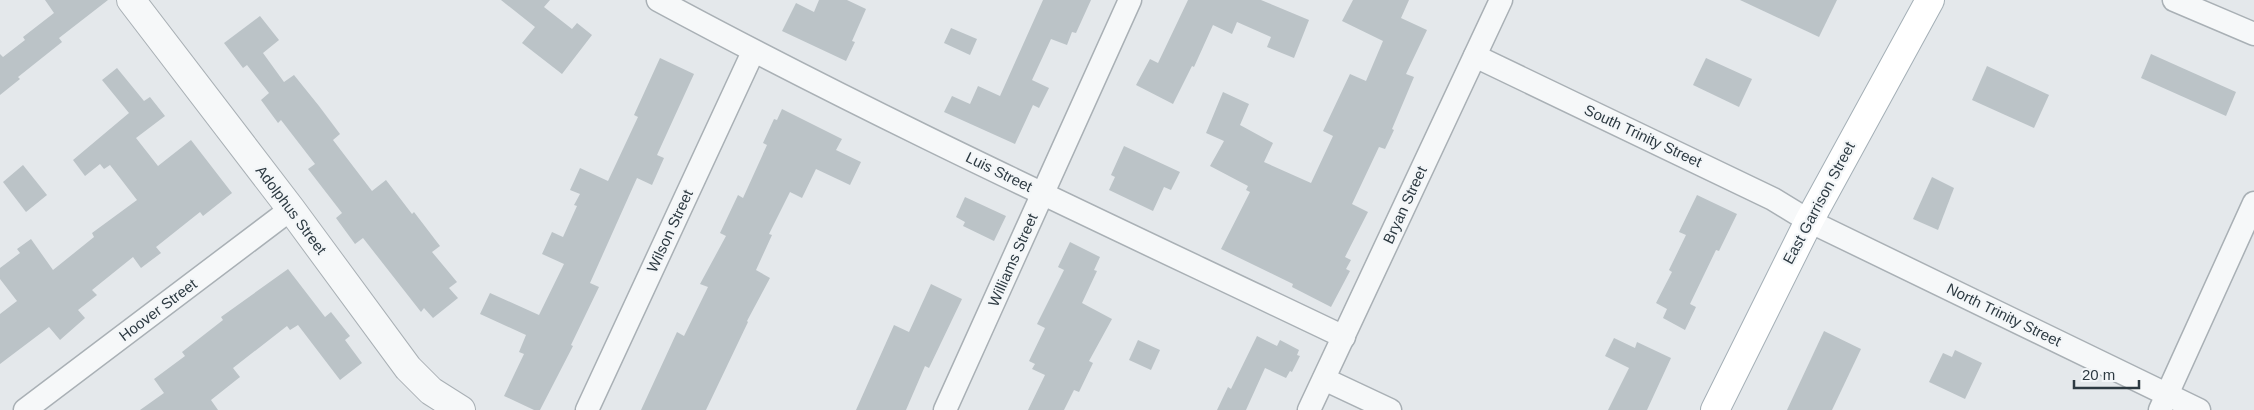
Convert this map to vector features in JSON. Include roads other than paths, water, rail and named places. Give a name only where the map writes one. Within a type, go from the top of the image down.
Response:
[{"type":"main road","name":"East Garrison Street","points":[[1715,410],[1809,221],[1930,0]]},
{"type":"street","name":"Adolphus Street","points":[[131,0],[291,209],[408,368],[431,391],[460,410]]},
{"type":"street","name":"Luis Street","points":[[658,0],[754,52],[1043,194],[1344,337]]},
{"type":"street","name":"Williams Street","points":[[945,410],[1130,0]]},
{"type":"street","name":"Bryan Street","points":[[1309,410],[1501,0]]},
{"type":"street","points":[[2174,0],[2254,34]]},
{"type":"street","name":"Wilson Street","points":[[587,410],[754,52]]},
{"type":"street","name":"South Trinity Street","points":[[1475,56],[1774,198],[1809,221]]},
{"type":"street","points":[[2163,402],[2254,203]]},
{"type":"street","name":"Hoover Street","points":[[25,410],[291,209]]},
{"type":"street","name":"North Trinity Street","points":[[1809,221],[2163,402],[2199,410]]},
{"type":"street","points":[[1324,379],[1390,410]]}]
